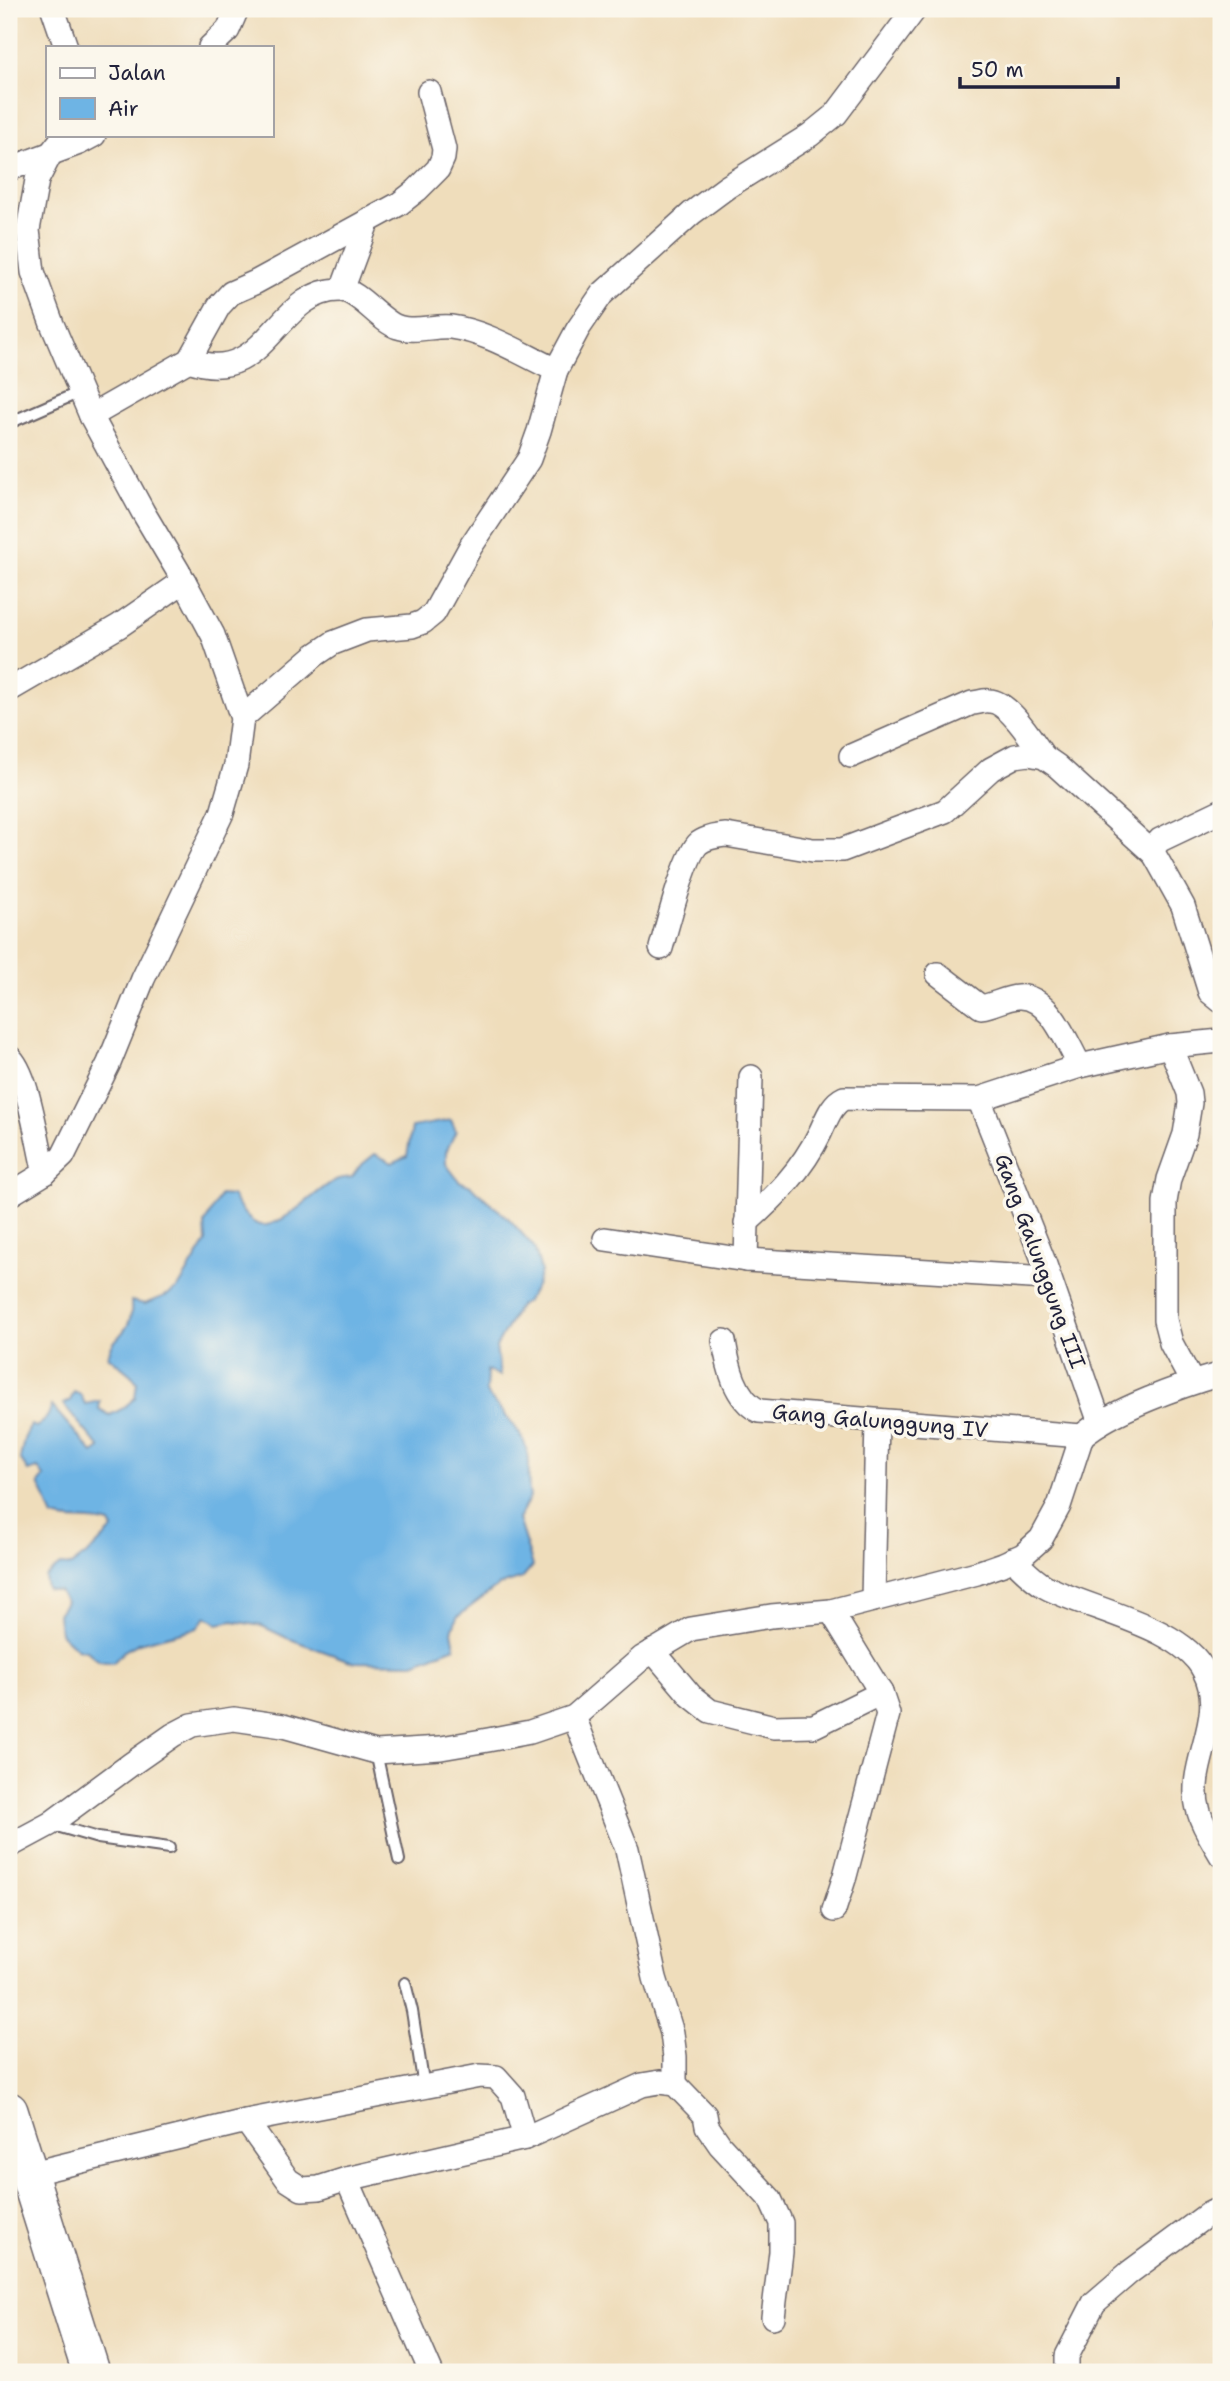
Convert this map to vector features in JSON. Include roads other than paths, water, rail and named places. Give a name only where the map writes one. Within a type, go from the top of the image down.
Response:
[{"type":"highway","points":[[9,2111],[18,2179],[68,2372]]},
{"type":"highway","points":[[18,2179],[91,2372]]},
{"type":"street","points":[[53,9],[66,46]]},
{"type":"street","points":[[211,46],[228,30],[237,9]]},
{"type":"street","points":[[242,718],[315,655],[333,643],[366,630],[412,626],[423,622],[434,613],[471,546],[528,459],[556,370],[578,329],[602,294],[692,213],[836,114],[915,9]]},
{"type":"street","points":[[91,416],[189,360],[227,296],[399,204],[424,184],[438,169],[443,158],[442,136],[429,92]]},
{"type":"street","points":[[9,169],[58,144],[79,143],[91,136]]},
{"type":"street","points":[[9,1195],[45,1173],[63,1156],[109,1063],[143,979],[222,813],[236,765],[242,718],[214,635],[91,416],[33,272],[28,230],[37,180],[58,144]]},
{"type":"street","points":[[342,290],[368,220]]},
{"type":"street","points":[[189,360],[209,367],[237,361],[254,351],[291,313],[309,300],[342,290],[352,294],[395,326],[406,329],[452,327],[489,338],[556,370]]},
{"type":"street","points":[[9,690],[119,626],[184,581]]},
{"type":"street","points":[[851,756],[972,704],[990,700],[999,704],[1012,714],[1044,757],[1075,781],[1154,854],[1183,906],[1210,992],[1221,1001]]},
{"type":"street","points":[[661,948],[693,850],[705,840],[726,835],[813,850],[842,850],[944,811],[991,769],[1015,756],[1028,754],[1044,757]]},
{"type":"street","points":[[1154,854],[1153,848],[1160,840],[1221,811]]},
{"type":"street","points":[[937,974],[981,1007],[1016,997],[1036,1000],[1046,1009],[1080,1066]]},
{"type":"street","points":[[746,1223],[791,1179],[810,1152],[837,1101],[849,1096],[979,1100],[1080,1066],[1170,1046],[1214,1041],[1221,1013]]},
{"type":"street","points":[[1170,1046],[1187,1086],[1190,1102],[1185,1134],[1169,1179],[1165,1202],[1165,1320],[1171,1343],[1192,1382]]},
{"type":"street","points":[[9,1057],[15,1062],[25,1087],[45,1173]]},
{"type":"street","points":[[746,1260],[751,1077]]},
{"type":"street","name":"Gang Galunggung III","points":[[979,1100],[1044,1262],[1091,1430]]},
{"type":"street","points":[[605,1239],[746,1260],[1048,1278]]},
{"type":"street","name":"Gang Galunggung IV","points":[[724,1341],[735,1382],[750,1406],[759,1411],[877,1421],[1091,1430]]},
{"type":"street","points":[[9,1846],[50,1824],[173,1735],[192,1725],[234,1719],[284,1726],[376,1752],[441,1748],[530,1732],[574,1717],[653,1651],[691,1629],[771,1616],[831,1611],[977,1573],[1013,1559],[1023,1555],[1041,1539],[1059,1506],[1091,1430],[1192,1382],[1221,1374]]},
{"type":"street","points":[[873,1600],[877,1421]]},
{"type":"street","points":[[1013,1559],[1045,1587],[1122,1615],[1169,1639],[1189,1653],[1204,1670],[1213,1700],[1211,1724],[1200,1763],[1198,1810],[1221,1854]]},
{"type":"street","points":[[831,1611],[881,1693],[888,1714],[834,1910]]},
{"type":"street","points":[[653,1651],[691,1696],[710,1711],[774,1727],[814,1726],[881,1693]]},
{"type":"street","points":[[574,1717],[627,1849],[655,1978],[672,2033],[675,2084]]},
{"type":"street","points":[[18,2179],[246,2121],[480,2076],[496,2077],[513,2096],[525,2138]]},
{"type":"street","points":[[246,2121],[288,2179],[302,2189],[319,2188],[347,2179],[525,2138],[642,2085],[660,2082],[675,2084],[705,2115],[704,2121],[720,2146],[770,2199],[781,2223],[781,2252],[773,2317]]},
{"type":"street","points":[[347,2179],[431,2372]]},
{"type":"street","points":[[1067,2372],[1067,2356],[1094,2303],[1130,2272],[1221,2207]]},
{"type":"lane","points":[[9,423],[80,392]]},
{"type":"lane","points":[[1218,626],[1221,647]]},
{"type":"lane","points":[[376,1752],[399,1860]]},
{"type":"lane","points":[[50,1824],[98,1838],[169,1848]]},
{"type":"lane","points":[[405,1983],[424,2087]]},
{"type":"water","points":[[451,1120],[456,1131],[446,1152],[446,1164],[459,1181],[471,1186],[509,1219],[534,1247],[541,1271],[527,1301],[519,1306],[496,1347],[500,1376],[487,1371],[486,1393],[514,1425],[528,1452],[530,1497],[518,1519],[533,1566],[523,1578],[498,1586],[457,1617],[452,1631],[455,1647],[414,1663],[353,1662],[262,1626],[233,1621],[218,1624],[206,1616],[197,1628],[139,1643],[124,1651],[113,1663],[99,1661],[87,1651],[77,1649],[60,1633],[58,1614],[66,1602],[59,1591],[47,1589],[45,1577],[60,1565],[71,1566],[113,1529],[110,1524],[103,1522],[53,1517],[39,1484],[44,1477],[38,1468],[28,1471],[20,1459],[24,1439],[31,1425],[36,1427],[42,1423],[52,1406],[93,1453],[100,1448],[63,1404],[70,1401],[74,1392],[81,1395],[85,1404],[100,1401],[99,1409],[110,1415],[135,1398],[137,1382],[108,1356],[111,1348],[129,1321],[131,1301],[145,1304],[178,1288],[206,1242],[205,1223],[220,1195],[232,1196],[246,1215],[257,1224],[276,1222],[338,1179],[352,1177],[360,1166],[375,1154],[392,1163],[407,1156],[412,1127]]}]
